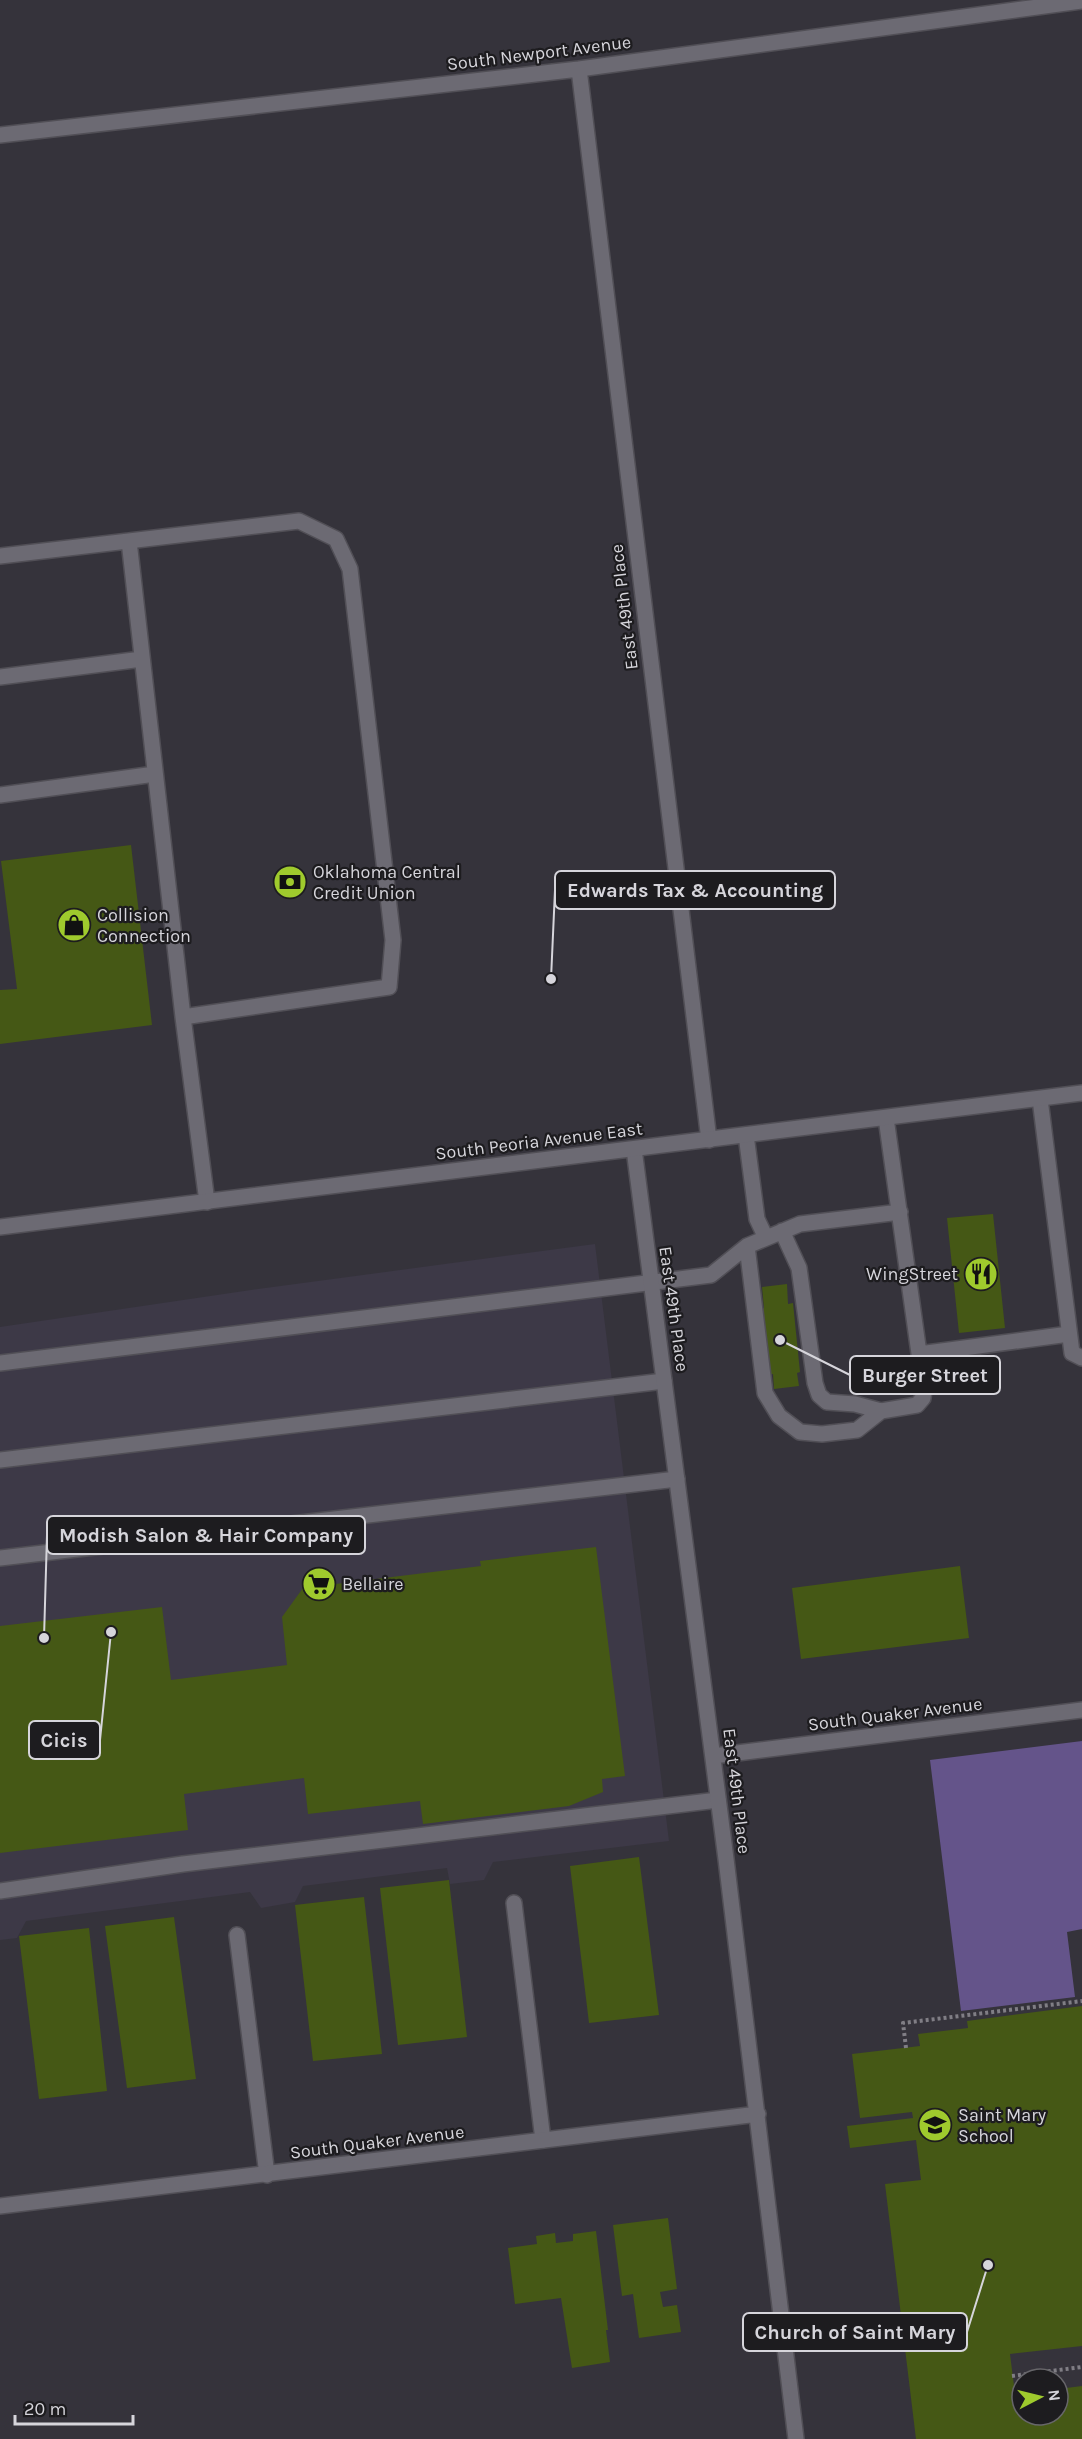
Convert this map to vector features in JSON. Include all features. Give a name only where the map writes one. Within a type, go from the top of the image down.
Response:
[{"type":"street","name":"South Newport Avenue","points":[[0,135],[579,69],[1082,1]]},
{"type":"street","name":"East 49th Place","points":[[579,69],[709,1140]]},
{"type":"street","points":[[0,556],[299,521],[336,538],[350,569],[393,940],[389,987],[183,1017]]},
{"type":"street","points":[[129,541],[154,774],[207,1202]]},
{"type":"street","points":[[0,677],[142,659]]},
{"type":"street","points":[[0,795],[154,774]]},
{"type":"street","name":"South Peoria Avenue East","points":[[0,1227],[1082,1094]]},
{"type":"street","points":[[1040,1099],[1072,1353],[1082,1358]]},
{"type":"street","points":[[782,1231],[799,1268],[815,1383],[819,1395],[827,1402],[855,1404],[881,1411],[917,1405],[923,1398],[920,1354],[886,1118]]},
{"type":"street","points":[[746,1136],[757,1219],[766,1238]]},
{"type":"street","name":"East 49th Place","points":[[634,1149],[758,2114],[796,2439]]},
{"type":"street","points":[[0,1363],[711,1275],[747,1246],[800,1224],[900,1212]]},
{"type":"street","points":[[747,1246],[765,1393],[779,1416],[800,1432],[822,1434],[857,1430],[881,1411]]},
{"type":"street","points":[[920,1354],[1069,1334]]},
{"type":"street","points":[[0,1460],[664,1381]]},
{"type":"street","points":[[0,1558],[677,1479]]},
{"type":"street","name":"South Quaker Avenue","points":[[713,1756],[1082,1710]]},
{"type":"street","points":[[0,1891],[183,1864],[718,1800]]},
{"type":"street","points":[[514,1904],[543,2140]]},
{"type":"street","points":[[237,1935],[267,2175]]},
{"type":"street","name":"South Quaker Avenue","points":[[0,2206],[758,2114]]},
{"type":"path","points":[[906,2048],[903,2023],[1082,2001]]},
{"type":"shaded area","name":"Bellaire","points":[[595,1244],[669,1841],[493,1862],[484,1880],[450,1884],[447,1868],[303,1886],[295,1902],[261,1908],[250,1892],[26,1921],[17,1938],[0,1940],[0,1327],[258,1289]]},
{"type":"shaded area","points":[[1082,1741],[1082,1929],[1067,1932],[1075,1997],[961,2011],[930,1760]]},
{"type":"building","name":"Collision Connection","points":[[131,845],[152,1025],[0,1044],[0,990],[17,989],[1,861]]},
{"type":"building","points":[[993,1214],[1005,1328],[959,1333],[947,1218]]},
{"type":"building","points":[[787,1284],[788,1304],[793,1303],[800,1372],[797,1373],[799,1386],[774,1389],[773,1374],[768,1375],[760,1309],[764,1308],[762,1287]]},
{"type":"building","points":[[596,1547],[625,1776],[602,1779],[603,1792],[569,1806],[423,1824],[420,1801],[308,1814],[304,1778],[184,1794],[188,1830],[0,1853],[0,1626],[162,1607],[171,1680],[287,1665],[282,1617],[303,1588],[481,1566],[480,1561]]},
{"type":"building","points":[[960,1566],[969,1638],[801,1659],[792,1588]]},
{"type":"building","points":[[639,1857],[659,2015],[589,2023],[570,1866]]},
{"type":"building","points":[[449,1880],[467,2037],[398,2045],[380,1888]]},
{"type":"building","points":[[364,1897],[382,2054],[313,2061],[295,1905]]},
{"type":"building","points":[[174,1917],[196,2079],[127,2088],[105,1926]]},
{"type":"building","points":[[89,1928],[107,2091],[39,2099],[19,1936]]},
{"type":"building","points":[[1082,2006],[1082,2346],[1010,2354],[1010,2427],[1070,2427],[1070,2388],[1082,2386],[1082,2439],[916,2439],[885,2184],[921,2180],[916,2140],[850,2148],[847,2126],[913,2118],[912,2112],[860,2118],[852,2054],[920,2046],[918,2034],[968,2028],[967,2021]]},
{"type":"building","points":[[668,2218],[677,2289],[660,2292],[663,2307],[677,2305],[681,2332],[639,2338],[633,2294],[622,2296],[613,2225]]},
{"type":"building","points":[[596,2231],[610,2362],[572,2368],[561,2298],[515,2304],[508,2248],[537,2244],[536,2236],[555,2233],[556,2243],[573,2241],[573,2234]]},
{"type":"place","name":"Oklahoma Central Credit Union","points":[[290,882]]},
{"type":"place","name":"Collision Connection","points":[[74,925]]},
{"type":"place","name":"Edwards Tax & Accounting","points":[[551,979]]},
{"type":"place","name":"WingStreet","points":[[981,1274]]},
{"type":"place","name":"Burger Street","points":[[780,1340]]},
{"type":"place","name":"Bellaire","points":[[319,1584]]},
{"type":"place","name":"Cicis","points":[[111,1632]]},
{"type":"place","name":"Modish Salon & Hair Company","points":[[44,1638]]},
{"type":"place","name":"Saint Mary School","points":[[935,2125]]},
{"type":"place","name":"Church of Saint Mary","points":[[988,2265]]}]
